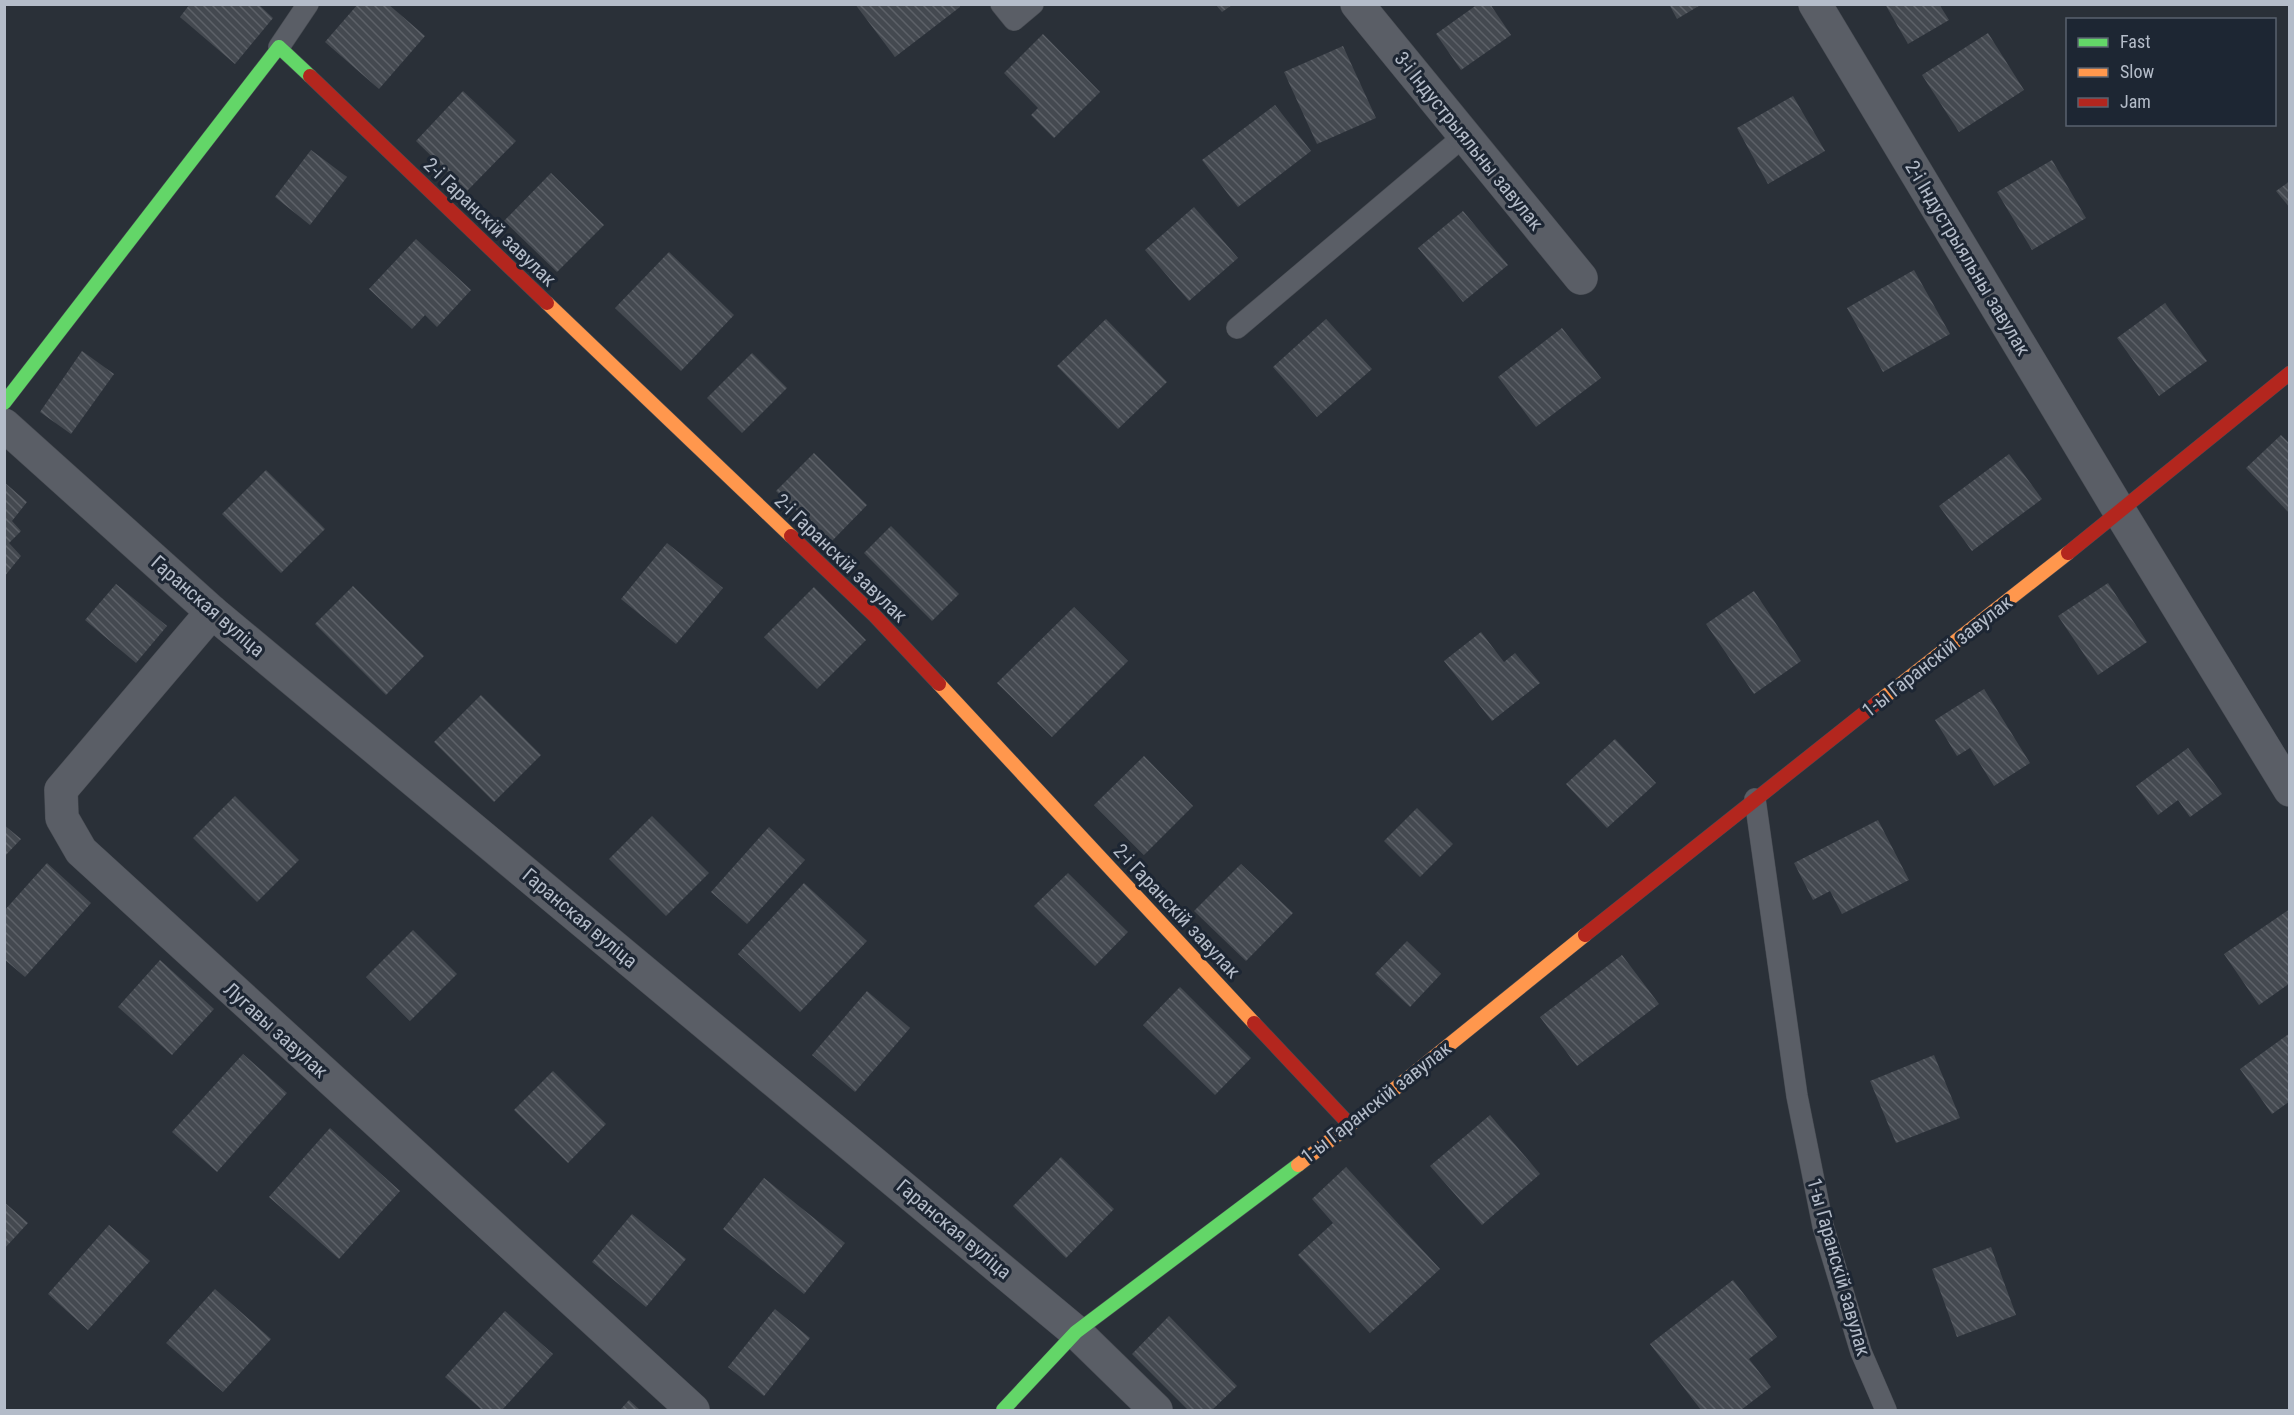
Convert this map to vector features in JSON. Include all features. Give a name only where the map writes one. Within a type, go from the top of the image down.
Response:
[{"type":"street","name":"3-і Індустрыяльны завулак","points":[[1357,4],[1581,278]]},
{"type":"street","name":"2-і Індустрыяльны завулак","points":[[1815,4],[2120,512]]},
{"type":"street","points":[[4,403],[279,47]]},
{"type":"street","name":"2-і Гаранскій завулак","points":[[279,47],[875,616],[1350,1125]]},
{"type":"street","name":"1-ы Гаранскій завулак","points":[[1003,1410],[1076,1332],[1350,1125],[1755,799],[2120,512],[2289,373]]},
{"type":"street","name":"Гаранская вуліца","points":[[4,425],[212,612],[1076,1332],[1156,1410]]},
{"type":"street","points":[[2120,512],[2289,790]]},
{"type":"street","name":"Лугавы завулак","points":[[212,612],[61,790],[62,818],[81,851],[693,1410]]},
{"type":"lane","points":[[279,47],[308,4]]},
{"type":"lane","points":[[1001,4],[1014,20],[1033,4]]},
{"type":"lane","points":[[1237,328],[1464,136]]},
{"type":"lane","name":"1-ы Гаранскій завулак","points":[[1755,799],[1797,1096],[1823,1226],[1861,1352],[1886,1410]]},
{"type":"building","points":[[190,4],[258,4],[273,18],[235,64],[180,17]]},
{"type":"building","points":[[358,4],[388,4],[425,36],[379,89],[325,42]]},
{"type":"building","points":[[855,4],[958,4],[960,7],[895,57]]},
{"type":"building","points":[[1478,4],[1490,4],[1511,35],[1461,70],[1436,34]]},
{"type":"building","points":[[1669,4],[1702,4],[1677,19]]},
{"type":"building","points":[[1885,4],[1939,4],[1949,20],[1908,44]]},
{"type":"building","points":[[1216,5],[1232,5],[1222,12]]},
{"type":"building","points":[[1988,33],[2024,90],[1959,132],[1922,75]]},
{"type":"building","points":[[1043,34],[1100,92],[1054,138],[1031,115],[1038,108],[1004,73]]},
{"type":"building","points":[[1343,46],[1376,118],[1317,144],[1284,72]]},
{"type":"building","points":[[463,91],[516,141],[467,191],[416,141]]},
{"type":"building","points":[[1793,96],[1825,151],[1768,184],[1737,128]]},
{"type":"building","points":[[1275,105],[1311,151],[1238,207],[1202,160]]},
{"type":"building","points":[[311,150],[347,177],[310,225],[275,197]]},
{"type":"building","points":[[2052,160],[2086,218],[2032,250],[1997,192]]},
{"type":"building","points":[[551,173],[604,225],[557,272],[504,221]]},
{"type":"building","points":[[2290,181],[2290,208],[2276,191]]},
{"type":"building","points":[[1194,207],[1238,258],[1189,301],[1145,250]]},
{"type":"building","points":[[1463,211],[1508,265],[1463,302],[1418,248]]},
{"type":"building","points":[[416,239],[471,290],[437,327],[425,315],[412,329],[369,289]]},
{"type":"building","points":[[669,252],[734,315],[681,371],[615,308]]},
{"type":"building","points":[[1914,270],[1950,334],[1883,372],[1847,308]]},
{"type":"building","points":[[2165,303],[2207,361],[2159,396],[2117,338]]},
{"type":"building","points":[[1106,319],[1167,382],[1118,429],[1057,366]]},
{"type":"building","points":[[1326,319],[1372,369],[1317,417],[1273,367]]},
{"type":"building","points":[[1562,328],[1601,378],[1536,427],[1498,377]]},
{"type":"building","points":[[82,351],[114,374],[71,434],[40,412]]},
{"type":"building","points":[[752,353],[787,388],[742,433],[707,398]]},
{"type":"building","points":[[2281,435],[2290,444],[2290,514],[2246,468]]},
{"type":"building","points":[[814,453],[867,505],[830,543],[776,491]]},
{"type":"building","points":[[2009,454],[2042,499],[1972,551],[1939,506]]},
{"type":"building","points":[[266,470],[325,529],[281,573],[222,514]]},
{"type":"building","points":[[4,482],[27,502],[12,521],[21,531],[9,543],[21,556],[4,577]]},
{"type":"building","points":[[891,526],[959,594],[932,621],[864,553]]},
{"type":"building","points":[[667,543],[723,588],[676,644],[621,599]]},
{"type":"building","points":[[2108,583],[2147,642],[2098,675],[2058,616]]},
{"type":"building","points":[[116,584],[167,626],[136,663],[85,620]]},
{"type":"building","points":[[353,586],[424,656],[386,695],[315,624]]},
{"type":"building","points":[[814,587],[866,640],[817,689],[764,637]]},
{"type":"building","points":[[1754,591],[1801,661],[1754,694],[1706,624]]},
{"type":"building","points":[[1074,607],[1128,661],[1052,737],[997,683]]},
{"type":"building","points":[[1481,632],[1504,662],[1515,653],[1540,683],[1492,721],[1444,661]]},
{"type":"building","points":[[1984,689],[2030,763],[1994,786],[1970,748],[1957,756],[1935,720]]},
{"type":"building","points":[[481,695],[541,755],[494,802],[434,742]]},
{"type":"building","points":[[1615,739],[1656,783],[1607,828],[1566,784]]},
{"type":"building","points":[[2188,748],[2222,794],[2190,817],[2178,800],[2158,815],[2136,786]]},
{"type":"building","points":[[1144,756],[1193,806],[1144,855],[1094,805]]},
{"type":"building","points":[[235,796],[299,860],[257,902],[193,838]]},
{"type":"building","points":[[1417,808],[1453,844],[1420,877],[1384,841]]},
{"type":"building","points":[[652,816],[709,873],[666,916],[609,859]]},
{"type":"building","points":[[1878,820],[1909,880],[1842,914],[1830,891],[1813,900],[1794,863]]},
{"type":"building","points":[[4,825],[21,839],[4,857]]},
{"type":"building","points":[[769,827],[805,860],[747,924],[711,892]]},
{"type":"building","points":[[47,863],[91,903],[25,977],[4,959],[4,911]]},
{"type":"building","points":[[1241,864],[1293,913],[1246,961],[1194,911]]},
{"type":"building","points":[[1068,873],[1128,932],[1095,966],[1034,906]]},
{"type":"building","points":[[804,883],[867,941],[800,1012],[738,954]]},
{"type":"building","points":[[2290,909],[2290,983],[2259,1005],[2224,954]]},
{"type":"building","points":[[413,930],[457,974],[410,1021],[366,977]]},
{"type":"building","points":[[1407,941],[1441,974],[1410,1007],[1375,974]]},
{"type":"building","points":[[1622,955],[1659,1004],[1577,1066],[1540,1017]]},
{"type":"building","points":[[160,960],[214,1009],[172,1055],[118,1007]]},
{"type":"building","points":[[1180,987],[1251,1058],[1215,1095],[1143,1025]]},
{"type":"building","points":[[867,991],[910,1028],[855,1092],[812,1055]]},
{"type":"building","points":[[2290,1033],[2290,1101],[2272,1114],[2240,1069]]},
{"type":"building","points":[[243,1054],[287,1093],[217,1172],[172,1132]]},
{"type":"building","points":[[1934,1055],[1960,1118],[1896,1143],[1870,1081]]},
{"type":"building","points":[[553,1071],[606,1124],[568,1163],[514,1110]]},
{"type":"building","points":[[1490,1115],[1540,1174],[1482,1225],[1430,1166]]},
{"type":"building","points":[[330,1128],[400,1191],[339,1259],[269,1197]]},
{"type":"building","points":[[1061,1157],[1114,1209],[1066,1258],[1013,1206]]},
{"type":"building","points":[[1346,1167],[1440,1269],[1370,1333],[1298,1255],[1333,1223],[1312,1199]]},
{"type":"building","points":[[764,1178],[845,1243],[804,1294],[723,1229]]},
{"type":"building","points":[[4,1202],[28,1223],[4,1249]]},
{"type":"building","points":[[632,1214],[686,1259],[646,1307],[592,1262]]},
{"type":"building","points":[[109,1225],[150,1261],[88,1330],[48,1294]]},
{"type":"building","points":[[1991,1247],[2016,1315],[1957,1337],[1932,1269]]},
{"type":"building","points":[[1733,1280],[1777,1337],[1749,1359],[1771,1387],[1741,1410],[1701,1410],[1650,1344]]},
{"type":"building","points":[[215,1289],[271,1339],[223,1392],[166,1343]]},
{"type":"building","points":[[775,1309],[810,1338],[764,1396],[728,1367]]},
{"type":"building","points":[[505,1311],[553,1354],[502,1410],[482,1410],[445,1377]]},
{"type":"building","points":[[1169,1316],[1237,1386],[1212,1410],[1188,1410],[1132,1354]]},
{"type":"building","points":[[629,1400],[640,1410],[620,1410]]},
{"type":"traffic: fast","points":[[4,403],[279,47],[310,76]]},
{"type":"traffic: fast","points":[[1003,1410],[1076,1332],[1298,1165]]},
{"type":"traffic: slow","points":[[547,303],[791,536]]},
{"type":"traffic: slow","points":[[1878,702],[2068,553]]},
{"type":"traffic: slow","points":[[939,684],[1254,1023]]},
{"type":"traffic: slow","points":[[1298,1165],[1585,935]]},
{"type":"traffic: jam","points":[[310,76],[547,303]]},
{"type":"traffic: jam","points":[[2068,553],[2290,373]]},
{"type":"traffic: jam","points":[[791,536],[875,616],[939,684]]},
{"type":"traffic: jam","points":[[1585,935],[1878,702]]},
{"type":"traffic: jam","points":[[1254,1023],[1350,1125]]}]
